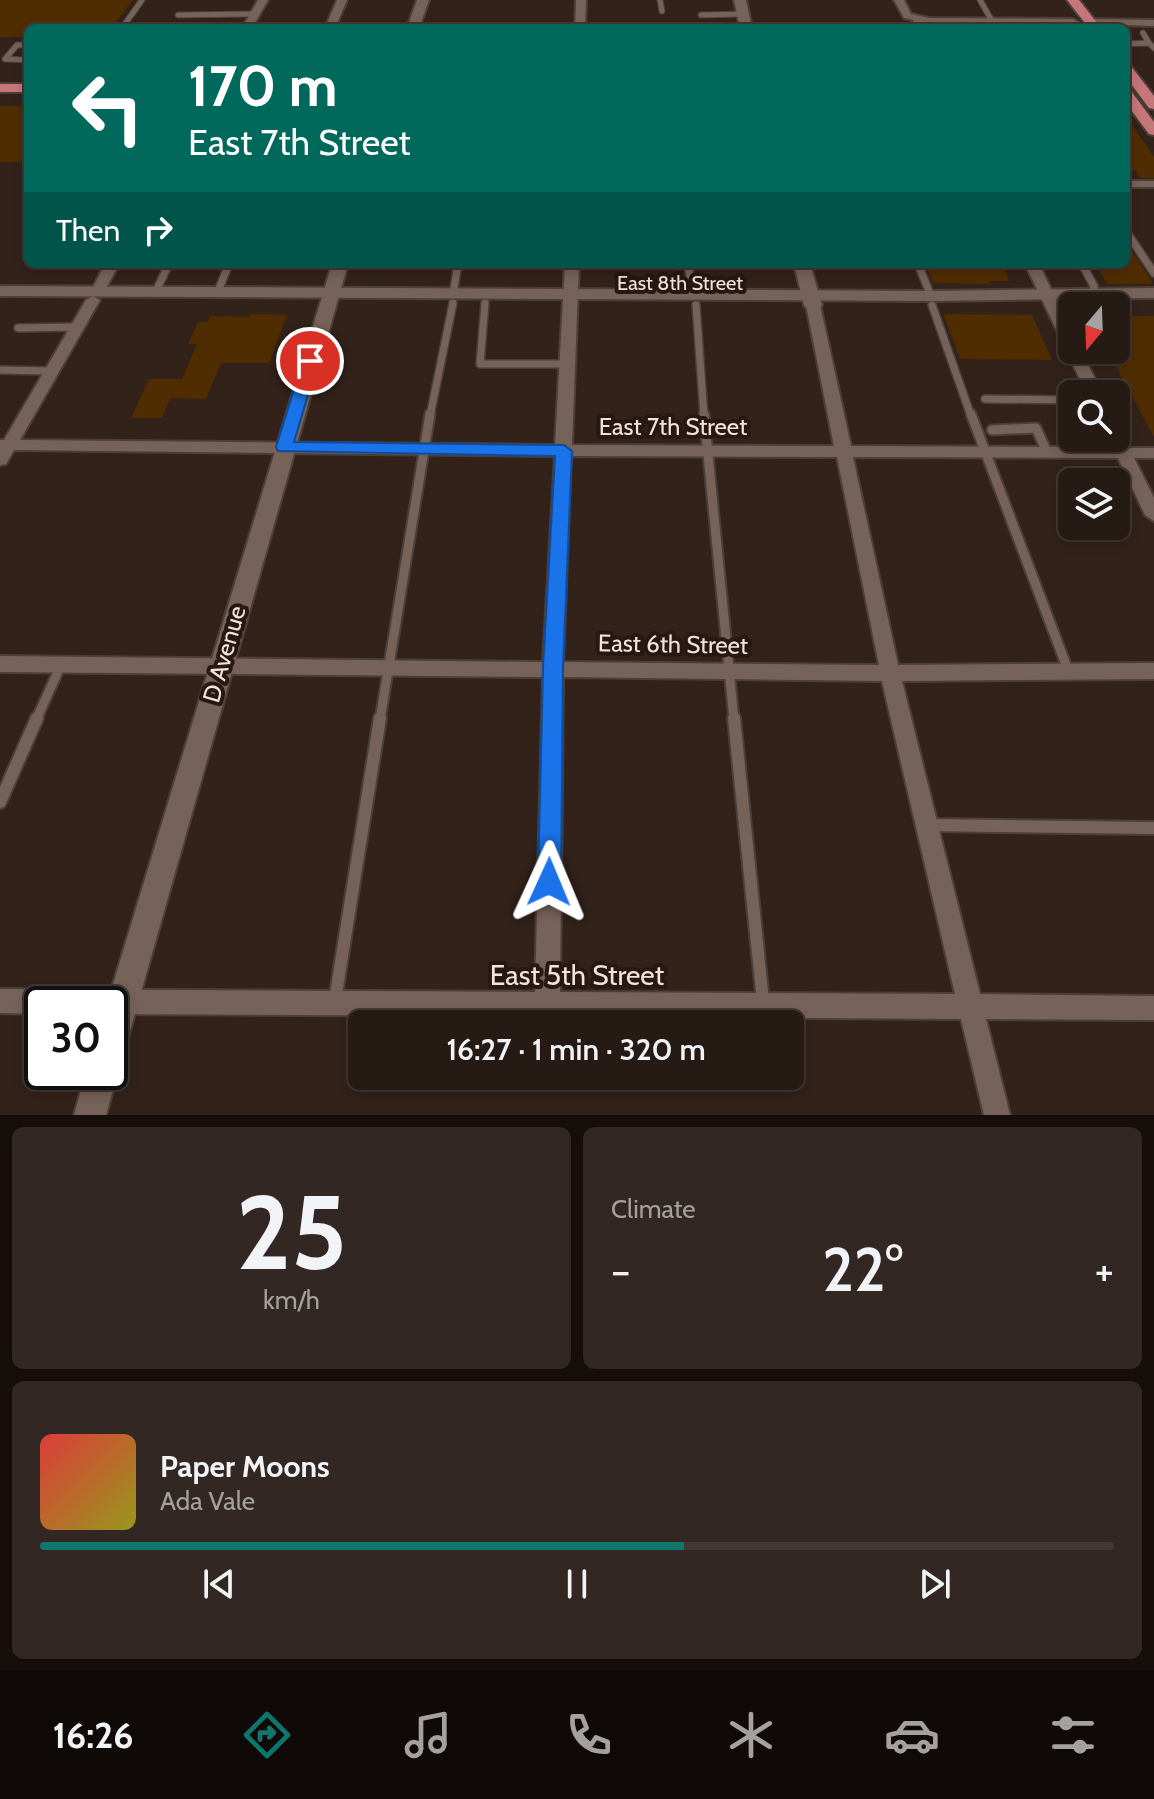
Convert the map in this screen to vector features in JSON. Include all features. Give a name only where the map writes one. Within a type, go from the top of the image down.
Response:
[{"type":"main road","points":[[414,24],[423,0]]},
{"type":"main road","points":[[740,0],[745,24]]},
{"type":"main road","points":[[1073,0],[1092,24]]},
{"type":"main road","points":[[1064,11],[1074,24]]},
{"type":"main road","points":[[1130,73],[1151,97]]},
{"type":"main road","points":[[0,88],[24,88]]},
{"type":"main road","points":[[1130,94],[1151,97]]},
{"type":"main road","points":[[1130,99],[1154,131]]},
{"type":"main road","name":"D Avenue","points":[[127,986],[339,268]]},
{"type":"main road","points":[[803,268],[812,300]]},
{"type":"main road","name":"East 8th Street","points":[[0,291],[95,295],[1058,300]]},
{"type":"main road","name":"East 8th Street","points":[[0,301],[156,291],[330,297]]},
{"type":"main road","name":"East 8th Street","points":[[1130,294],[1154,293]]},
{"type":"main road","name":"East 8th Street","points":[[453,298],[485,303],[572,299]]},
{"type":"main road","name":"East 8th Street","points":[[1050,301],[1058,303]]},
{"type":"main road","points":[[1130,307],[1154,308]]},
{"type":"main road","points":[[90,1115],[97,1090]]},
{"type":"street","points":[[249,24],[263,0]]},
{"type":"street","points":[[332,24],[342,0]]},
{"type":"street","points":[[580,24],[581,0]]},
{"type":"street","points":[[899,0],[907,16],[929,21],[998,24]]},
{"type":"street","points":[[914,24],[929,21]]},
{"type":"street","points":[[1124,24],[1154,23]]},
{"type":"street","points":[[1130,184],[1154,184]]},
{"type":"street","points":[[0,460],[4,445],[110,268]]},
{"type":"street","points":[[547,1004],[553,668],[572,268]]},
{"type":"street","points":[[1034,268],[1058,318]]},
{"type":"street","points":[[812,300],[890,673],[997,1115]]},
{"type":"street","name":"East 7th Street","points":[[4,445],[564,451],[1058,451]]},
{"type":"street","name":"East 7th Street","points":[[1130,447],[1154,453]]},
{"type":"street","points":[[1123,452],[1154,515]]},
{"type":"street","name":"East 6th Street","points":[[0,664],[890,673],[1154,671]]},
{"type":"street","name":"East 5th Street","points":[[0,1001],[24,1001]]},
{"type":"street","name":"East 5th Street","points":[[128,1002],[1154,1008]]},
{"type":"lane","points":[[125,24],[142,0]]},
{"type":"lane","points":[[660,0],[662,11]]},
{"type":"lane","points":[[980,0],[998,24]]},
{"type":"lane","points":[[178,15],[255,14]]},
{"type":"lane","points":[[701,15],[743,14]]},
{"type":"lane","points":[[1143,33],[1152,46]]},
{"type":"lane","points":[[1130,44],[1152,46]]},
{"type":"lane","points":[[24,45],[17,45],[5,59],[24,60]]},
{"type":"lane","points":[[1130,237],[1154,273]]},
{"type":"lane","points":[[156,291],[167,268]]},
{"type":"lane","points":[[218,291],[227,268]]},
{"type":"lane","points":[[334,1003],[423,450],[457,268]]},
{"type":"lane","points":[[689,268],[763,1006]]},
{"type":"lane","points":[[919,268],[984,452],[1068,670]]},
{"type":"lane","points":[[1084,268],[1094,286],[1093,292]]},
{"type":"lane","points":[[485,303],[480,364],[568,364]]},
{"type":"lane","points":[[18,328],[77,327]]},
{"type":"lane","points":[[0,370],[51,371]]},
{"type":"lane","points":[[985,399],[1058,400]]},
{"type":"lane","points":[[992,430],[1036,428],[1047,452]]},
{"type":"lane","points":[[0,802],[61,665]]},
{"type":"lane","points":[[927,825],[1154,828]]},
{"type":"building","points":[[0,0],[133,0],[114,24],[24,24],[24,37],[0,37]]},
{"type":"building","points":[[0,106],[24,106],[24,162],[0,162]]},
{"type":"building","points":[[1130,122],[1154,157],[1154,178],[1140,178],[1135,170],[1130,170]]},
{"type":"building","points":[[1130,249],[1153,284],[1107,284],[1098,268],[1130,268]]},
{"type":"building","points":[[927,268],[1004,268],[1009,281],[989,281],[991,284],[933,283]]},
{"type":"building","points":[[250,314],[287,315],[269,363],[221,363],[206,399],[170,398],[162,418],[131,418],[149,379],[182,379],[197,344],[188,344],[198,322],[208,322],[210,316],[249,317]]},
{"type":"building","points":[[943,314],[1032,315],[1052,360],[960,359]]},
{"type":"building","points":[[1130,316],[1154,316],[1154,437],[1130,393],[1130,380],[1123,380],[1115,364],[1130,364]]},
{"type":"route","points":[[310,361],[284,447],[564,451],[553,668],[549,882]]}]
